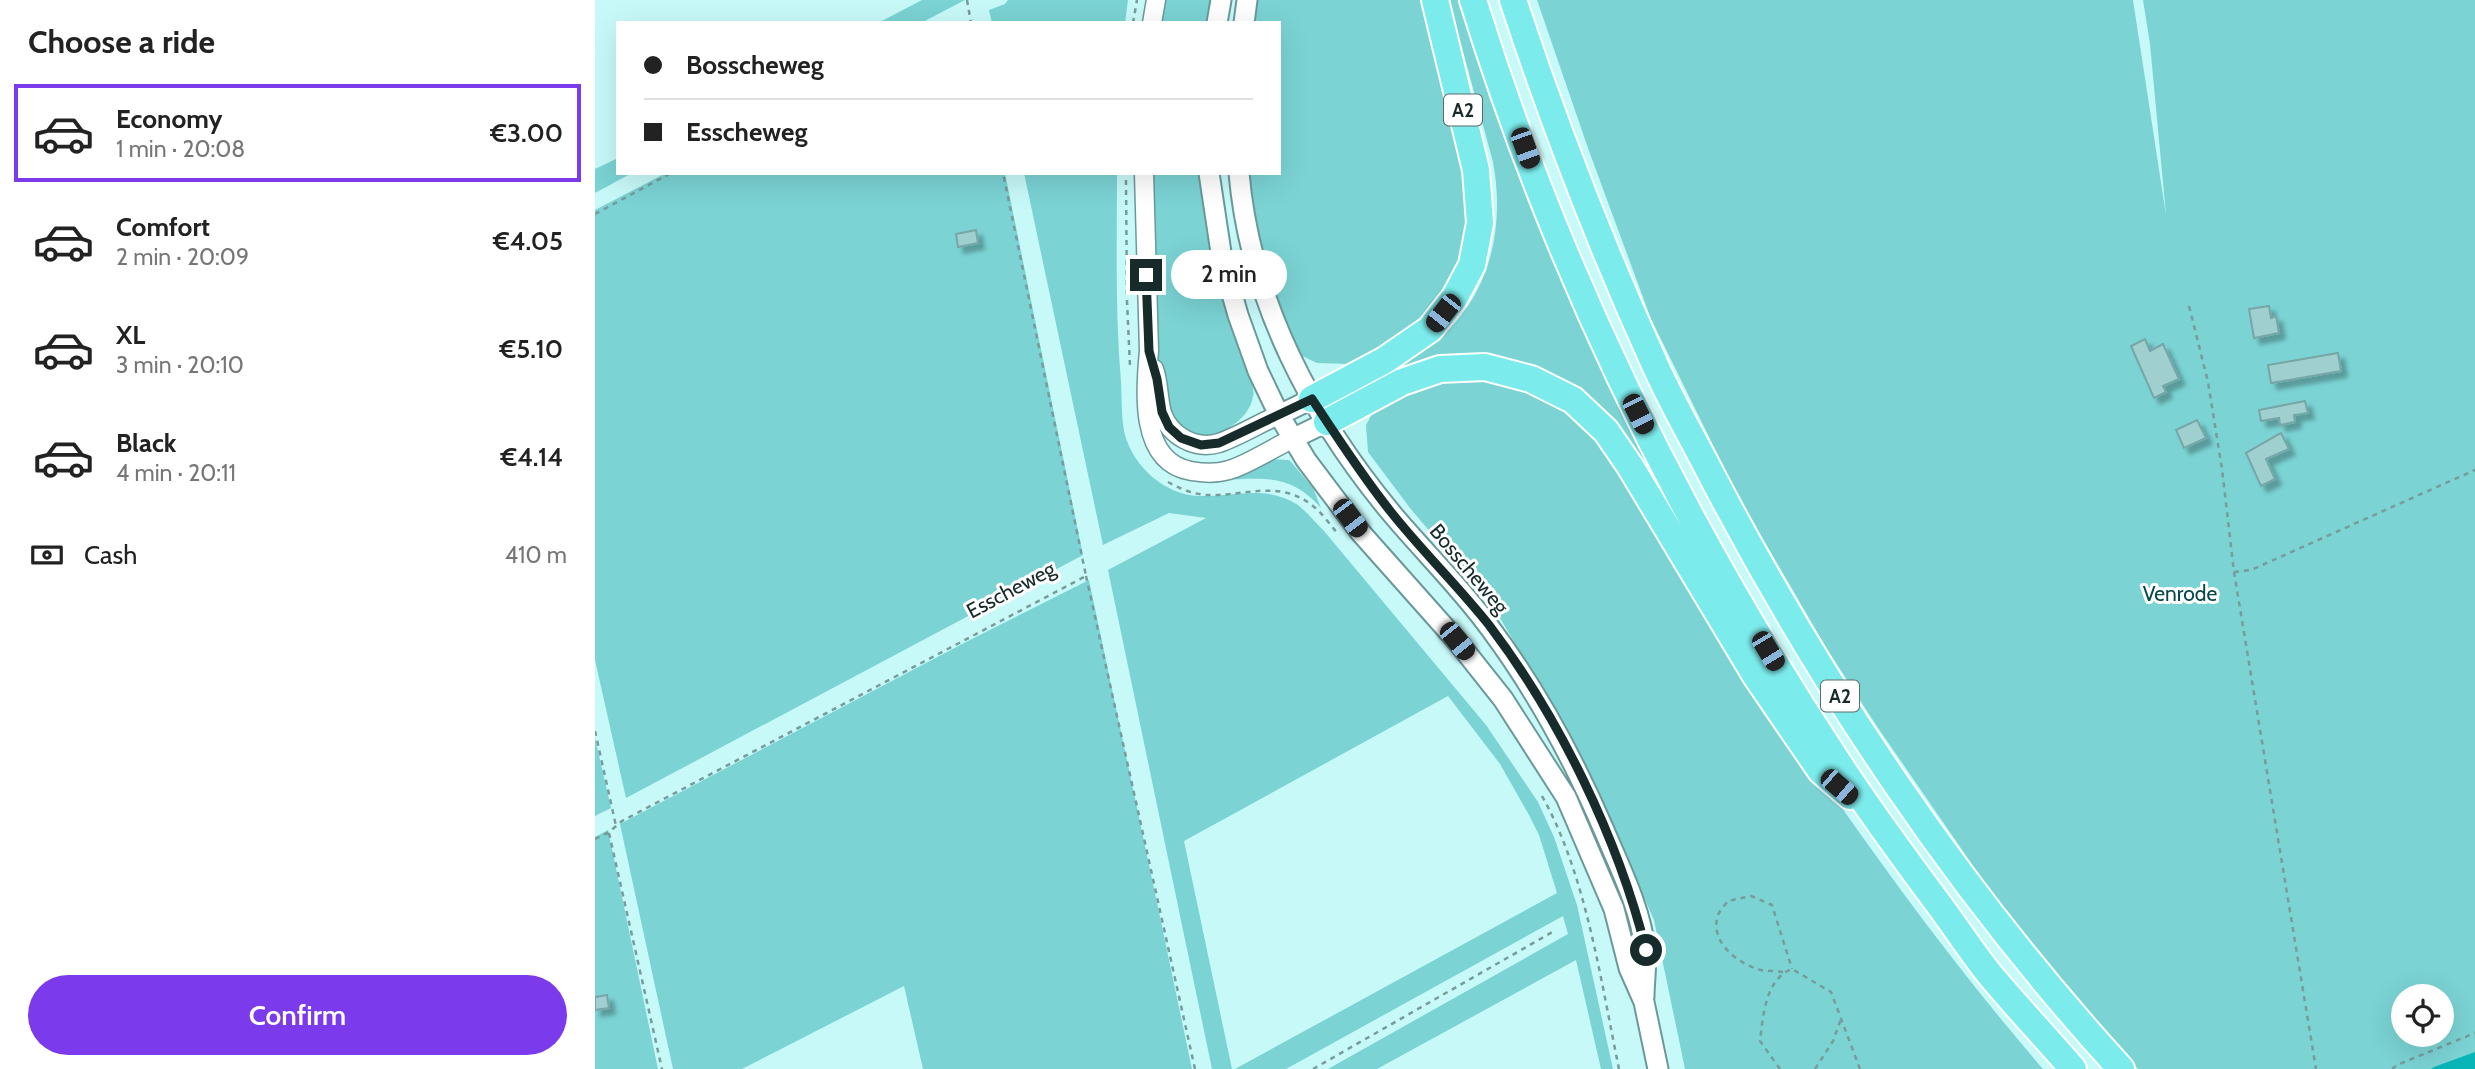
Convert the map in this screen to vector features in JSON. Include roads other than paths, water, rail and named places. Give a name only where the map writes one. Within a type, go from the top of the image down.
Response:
[{"type":"highway","name":"A2","points":[[1312,399],[1385,360],[1430,329],[1455,297],[1472,265],[1480,223],[1476,170],[1435,0]]},
{"type":"highway","name":"A2","points":[[1473,0],[1551,218],[1626,390],[1728,584],[1795,696],[1875,818],[1989,974],[2073,1069]]},
{"type":"highway","name":"A2","points":[[1513,0],[1534,65],[1582,190],[1656,368],[1755,559],[1822,669],[1913,808],[2015,947],[2121,1069]]},
{"type":"highway","name":"A2","points":[[1327,422],[1402,382],[1440,369],[1485,368],[1531,379],[1573,400],[1606,431],[1630,466],[1756,676],[1821,771],[1875,818]]},
{"type":"main road","points":[[1217,21],[1221,0]]},
{"type":"main road","points":[[1244,21],[1247,0]]},
{"type":"main road","name":"Bosscheweg","points":[[1209,175],[1222,259],[1238,315],[1258,371],[1279,415],[1292,439],[1361,533],[1457,641],[1503,699],[1566,797],[1613,909],[1629,968],[1644,1002],[1658,1069]]},
{"type":"main road","name":"Bosscheweg","points":[[1239,175],[1242,205],[1253,258],[1268,305],[1290,358],[1312,399],[1392,513],[1488,625],[1523,673],[1580,773],[1635,904],[1646,950],[1644,1002]]},
{"type":"main road","points":[[1279,415],[1312,399]]},
{"type":"main road","points":[[1292,439],[1327,422]]},
{"type":"street","points":[[1152,21],[1156,0]]},
{"type":"street","points":[[1144,175],[1149,351],[1146,380],[1149,426],[1159,451],[1178,469],[1206,474],[1229,470],[1292,439]]},
{"type":"street","points":[[1149,351],[1162,412],[1169,427],[1181,438],[1201,445],[1219,443],[1279,415]]},
{"type":"park label","name":"Venrode","points":[[2180,594]]}]
